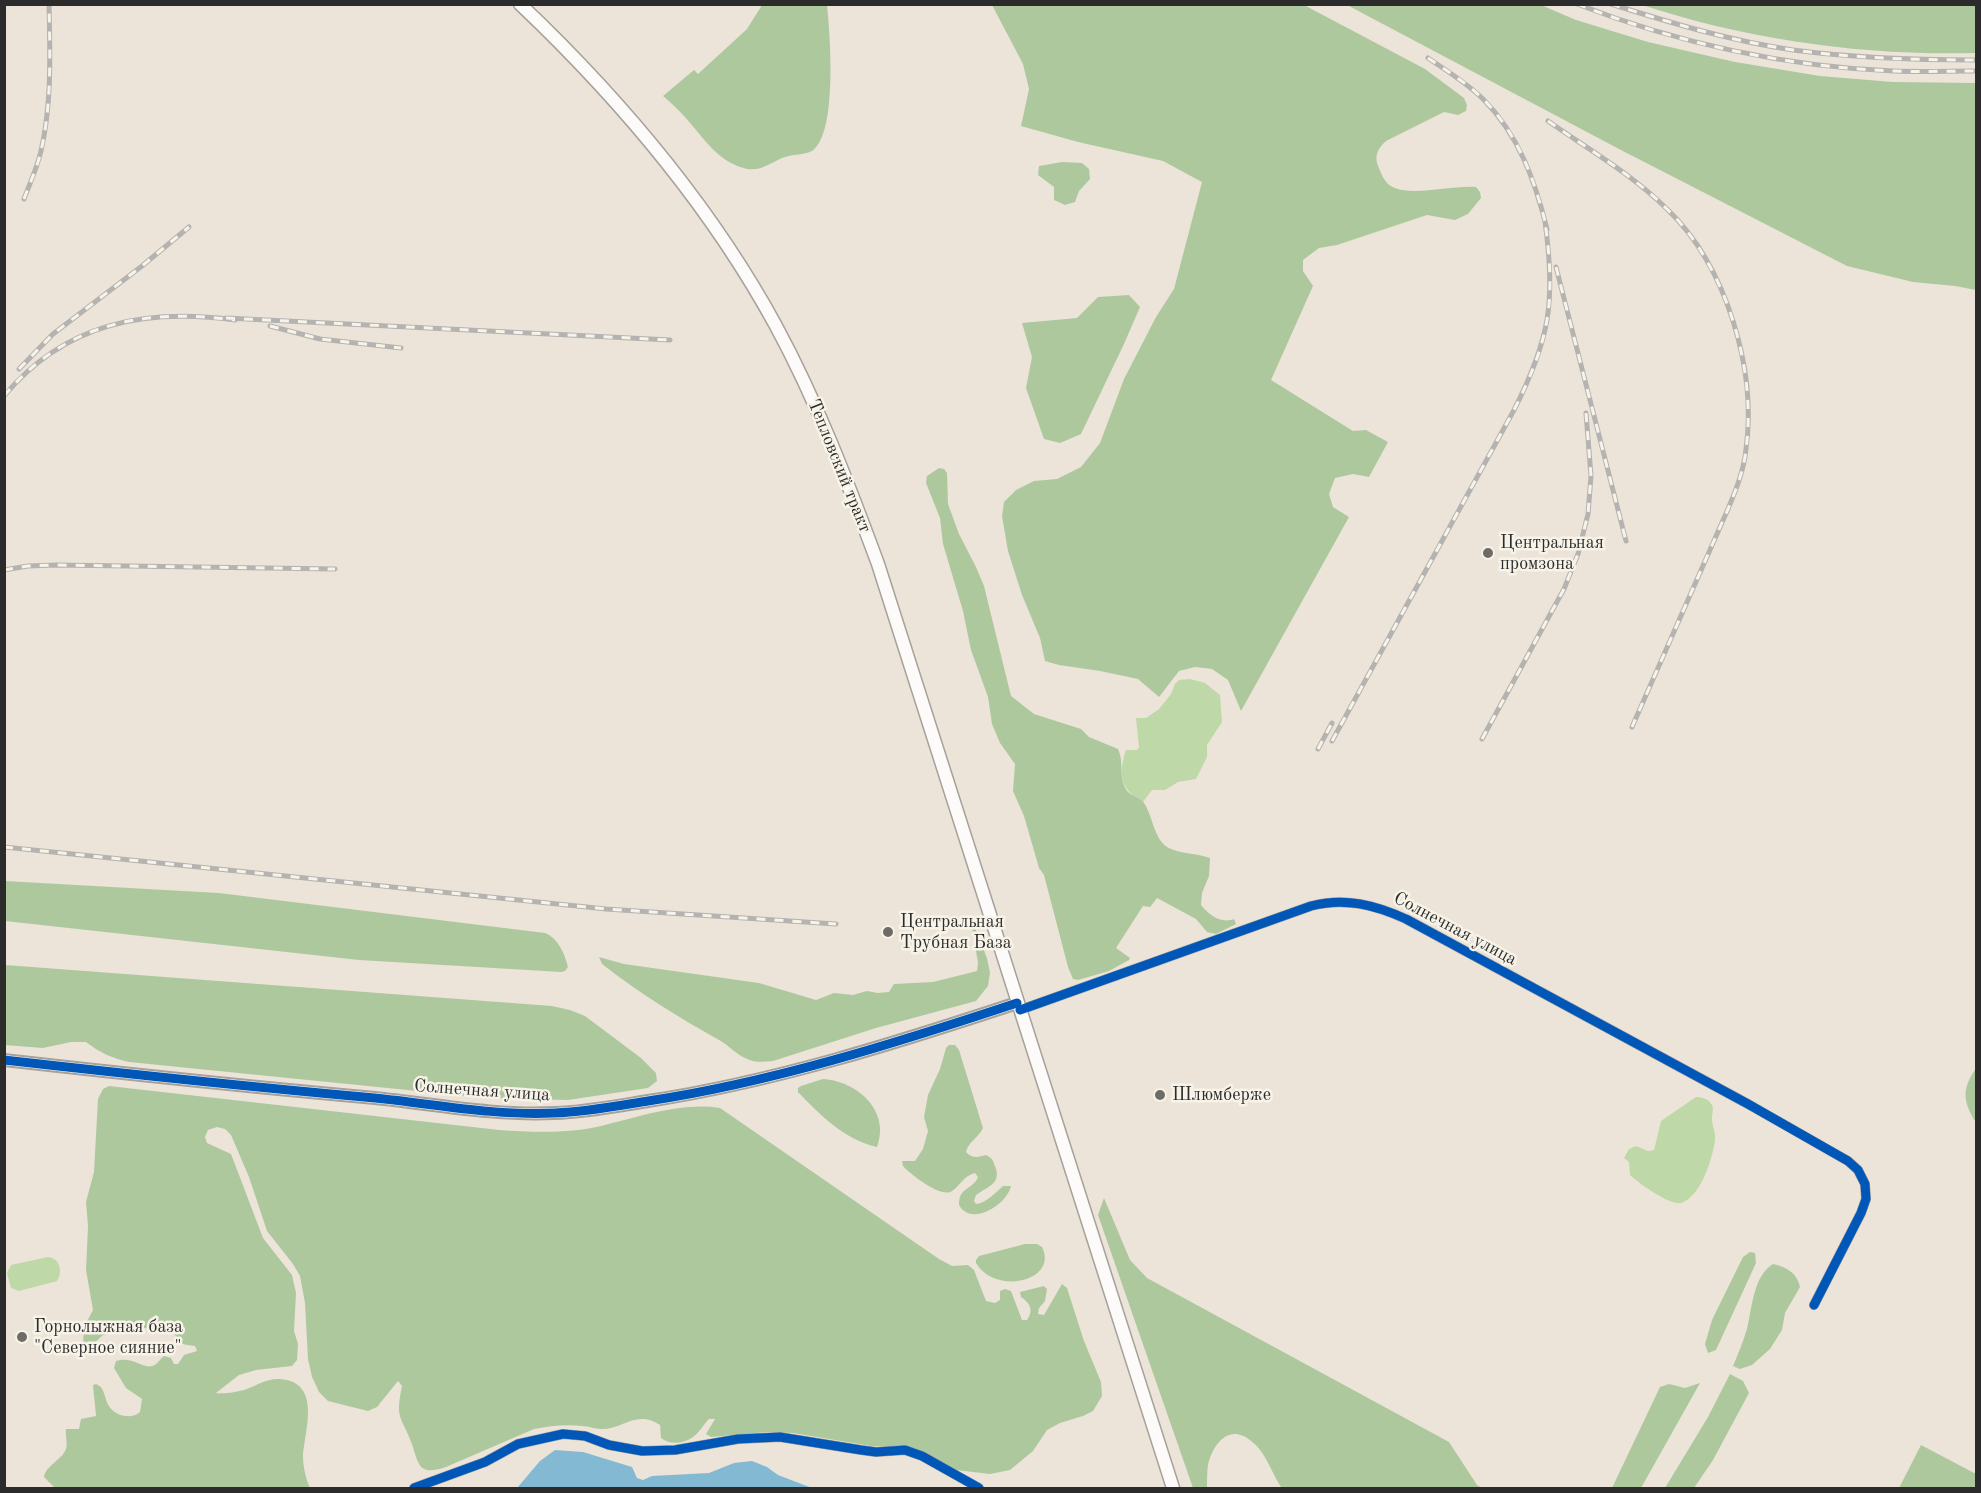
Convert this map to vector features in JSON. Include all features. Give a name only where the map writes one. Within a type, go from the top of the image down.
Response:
[{"type":"main road","name":"Тепловский тракт","points":[[520,4],[590,72],[680,179],[729,248],[787,346],[838,462],[878,564],[1173,1488]]},
{"type":"street","name":"Солнечная улица","points":[[4,1060],[500,1112],[579,1111],[703,1093],[759,1080],[1018,1007],[1311,906],[1339,902],[1367,905],[1414,924],[1748,1104],[1848,1161],[1861,1175],[1865,1184],[1866,1199],[1815,1305]]},
{"type":"street","points":[[414,1488],[485,1462],[518,1444],[563,1434],[585,1436],[627,1449],[642,1451],[675,1450],[738,1439],[780,1437],[876,1452],[904,1450],[922,1456],[979,1488]]},
{"type":"green space","points":[[762,5],[827,5],[830,37],[829,105],[826,125],[820,141],[812,151],[786,157],[758,169],[746,169],[718,154],[681,112],[663,96],[694,70],[698,74],[747,29]]},
{"type":"green space","points":[[992,5],[1304,5],[1425,69],[1464,98],[1467,105],[1466,111],[1458,115],[1444,112],[1386,141],[1379,149],[1376,159],[1384,179],[1395,188],[1423,191],[1476,187],[1481,198],[1468,214],[1455,220],[1427,215],[1337,245],[1319,248],[1303,260],[1303,271],[1313,286],[1271,380],[1353,431],[1366,430],[1388,442],[1369,477],[1353,474],[1335,478],[1329,494],[1333,507],[1349,517],[1241,711],[1228,680],[1212,669],[1195,667],[1179,671],[1159,697],[1138,679],[1045,661],[1040,638],[1022,595],[1008,551],[1002,516],[1004,502],[1016,490],[1034,481],[1057,479],[1081,467],[1100,443],[1124,379],[1156,317],[1174,289],[1202,182],[1163,161],[1078,142],[1021,126],[1029,89],[1023,64]]},
{"type":"green space","points":[[1347,5],[1541,5],[1576,20],[1648,42],[1735,62],[1820,76],[1893,82],[1976,83],[1976,290],[1913,282],[1847,266]]},
{"type":"green space","points":[[1642,5],[1976,5],[1976,53],[1892,52],[1807,43],[1724,28]]},
{"type":"green space","points":[[1062,162],[1082,163],[1089,169],[1090,179],[1079,191],[1075,202],[1065,205],[1054,200],[1054,187],[1038,175],[1039,166]]},
{"type":"green space","points":[[1129,295],[1140,307],[1081,434],[1060,443],[1044,439],[1026,388],[1032,357],[1022,323],[1077,318],[1098,297]]},
{"type":"green space","points":[[939,468],[944,469],[947,473],[948,504],[959,534],[984,586],[1011,696],[1034,714],[1081,729],[1089,737],[1118,749],[1126,789],[1144,803],[1164,845],[1174,850],[1210,858],[1209,876],[1202,893],[1201,905],[1216,918],[1234,919],[1236,924],[1216,934],[1207,932],[1196,919],[1157,898],[1150,907],[1143,906],[1116,948],[1130,958],[1129,960],[1109,971],[1078,980],[1073,979],[1044,875],[1039,868],[1024,816],[1013,791],[1015,764],[1000,743],[992,724],[988,697],[971,650],[963,611],[943,544],[940,518],[926,483],[927,476]]},
{"type":"green space","points":[[1190,679],[1205,683],[1220,695],[1222,722],[1207,745],[1207,757],[1196,779],[1178,782],[1165,790],[1152,790],[1143,802],[1125,786],[1122,774],[1126,750],[1137,750],[1139,747],[1136,718],[1146,718],[1159,709],[1179,680]]},
{"type":"green space","points":[[5,881],[219,893],[545,933],[550,935],[560,947],[568,967],[561,972],[359,960],[5,921]]},
{"type":"green space","points":[[972,927],[975,928],[987,958],[990,973],[988,986],[976,1001],[876,1028],[766,1062],[752,1061],[742,1056],[673,1013],[602,964],[599,957],[624,964],[759,983],[816,1000],[834,993],[853,995],[867,991],[889,992],[894,984],[933,982],[977,971],[978,963]]},
{"type":"green space","points":[[5,965],[552,1006],[585,1016],[641,1058],[656,1073],[657,1081],[648,1088],[568,1100],[487,1098],[129,1062],[106,1055],[86,1042],[71,1042],[43,1048],[5,1045]]},
{"type":"green space","points":[[949,1045],[955,1045],[959,1050],[983,1128],[966,1152],[973,1157],[986,1155],[990,1157],[997,1172],[993,1184],[976,1195],[974,1201],[976,1204],[983,1202],[1003,1186],[1011,1186],[1003,1200],[980,1214],[965,1211],[959,1205],[963,1191],[978,1177],[975,1173],[947,1193],[926,1184],[903,1166],[902,1161],[915,1161],[923,1149],[928,1131],[924,1117],[928,1095]]},
{"type":"green space","points":[[1976,1068],[1976,1120],[1974,1120],[1967,1105],[1966,1087]]},
{"type":"green space","points":[[823,1079],[848,1085],[868,1100],[879,1121],[880,1134],[877,1147],[865,1144],[844,1133],[824,1118],[798,1092],[801,1086]]},
{"type":"green space","points":[[109,1086],[499,1130],[550,1132],[601,1126],[675,1109],[720,1108],[939,1259],[952,1266],[968,1265],[974,1270],[986,1301],[995,1303],[1000,1300],[1000,1291],[1005,1289],[1011,1291],[1022,1320],[1027,1320],[1031,1310],[1020,1292],[1044,1286],[1047,1289],[1045,1301],[1039,1308],[1038,1314],[1044,1315],[1062,1284],[1067,1288],[1084,1341],[1101,1382],[1102,1396],[1093,1411],[1047,1430],[1033,1451],[1010,1470],[990,1474],[956,1470],[914,1448],[871,1446],[793,1433],[767,1432],[711,1437],[706,1434],[715,1419],[709,1419],[689,1439],[677,1443],[661,1438],[660,1425],[644,1419],[599,1429],[570,1425],[534,1429],[446,1467],[425,1469],[419,1463],[400,1417],[402,1386],[398,1381],[377,1407],[368,1411],[328,1401],[319,1392],[312,1377],[308,1359],[305,1303],[300,1276],[267,1231],[249,1177],[231,1135],[225,1129],[217,1127],[208,1130],[205,1137],[207,1143],[231,1154],[263,1238],[292,1275],[296,1293],[294,1331],[298,1344],[297,1360],[292,1366],[256,1370],[239,1375],[216,1393],[237,1392],[276,1379],[293,1382],[302,1389],[308,1409],[303,1456],[310,1488],[55,1488],[44,1477],[45,1473],[66,1449],[66,1429],[79,1429],[81,1419],[96,1416],[93,1385],[101,1387],[108,1404],[115,1412],[123,1416],[132,1416],[140,1412],[142,1399],[126,1388],[114,1368],[116,1361],[127,1360],[152,1366],[164,1356],[171,1358],[174,1364],[178,1364],[184,1355],[197,1351],[195,1346],[180,1342],[169,1324],[103,1335],[89,1348],[83,1344],[84,1327],[93,1310],[86,1270],[88,1226],[86,1202],[94,1172],[98,1099],[103,1089]]},
{"type":"green space","points":[[1696,1097],[1709,1101],[1712,1105],[1715,1141],[1700,1185],[1688,1199],[1676,1203],[1634,1179],[1630,1175],[1629,1162],[1624,1158],[1629,1149],[1636,1146],[1648,1151],[1654,1150],[1661,1121]]},
{"type":"green space","points":[[1104,1198],[1130,1260],[1147,1278],[1449,1442],[1477,1485],[1482,1488],[1282,1488],[1265,1457],[1256,1446],[1243,1436],[1236,1434],[1224,1438],[1214,1449],[1208,1465],[1207,1488],[1193,1488],[1098,1215]]},
{"type":"green space","points":[[1025,1244],[1037,1244],[1042,1247],[1045,1259],[1042,1268],[1034,1276],[1010,1281],[997,1279],[985,1273],[976,1263],[979,1256]]},
{"type":"green space","points":[[1750,1252],[1755,1253],[1756,1263],[1716,1350],[1708,1353],[1705,1344],[1712,1320],[1743,1257]]},
{"type":"green space","points":[[48,1257],[58,1263],[60,1274],[57,1281],[19,1291],[11,1288],[7,1273],[11,1265]]},
{"type":"green space","points":[[1773,1264],[1791,1271],[1800,1287],[1785,1313],[1782,1330],[1770,1349],[1752,1365],[1740,1369],[1733,1366],[1747,1329],[1754,1294],[1761,1276]]},
{"type":"green space","points":[[1730,1374],[1743,1381],[1749,1393],[1713,1460],[1694,1488],[1665,1488],[1708,1417]]},
{"type":"green space","points":[[1700,1383],[1641,1488],[1612,1488],[1660,1387],[1669,1384],[1685,1388]]},
{"type":"green space","points":[[1921,1445],[1976,1474],[1976,1488],[1899,1488]]},
{"type":"water","points":[[555,1450],[583,1452],[632,1467],[637,1478],[643,1480],[652,1476],[709,1473],[734,1463],[752,1461],[767,1467],[778,1475],[812,1488],[517,1488],[540,1461]]},
{"type":"railway","points":[[24,199],[45,133],[50,78],[49,4]]},
{"type":"railway","points":[[1577,4],[1693,41],[1773,58],[1854,69],[1976,71]]},
{"type":"railway","points":[[1611,4],[1679,25],[1793,50],[1884,58],[1976,60]]},
{"type":"railway","points":[[1428,58],[1477,93],[1496,113],[1516,143],[1524,160],[1547,229]]},
{"type":"railway","points":[[1548,121],[1640,185],[1668,210],[1688,233],[1706,260],[1733,320],[1747,386],[1746,449],[1739,480],[1632,727]]},
{"type":"railway","points":[[1332,741],[1514,410],[1536,362],[1543,340],[1550,297],[1545,222]]},
{"type":"railway","points":[[19,369],[53,334],[189,227]]},
{"type":"railway","points":[[1556,267],[1626,541]]},
{"type":"railway","points":[[4,396],[28,371],[53,352],[80,337],[108,326],[169,317],[235,320]]},
{"type":"railway","points":[[226,318],[670,340]]},
{"type":"railway","points":[[270,326],[320,339],[401,348]]},
{"type":"railway","points":[[1482,739],[1564,589],[1578,554],[1588,514],[1591,476],[1586,413]]},
{"type":"railway","points":[[4,570],[57,565],[335,569]]},
{"type":"railway","points":[[1318,749],[1332,723]]},
{"type":"railway","points":[[4,847],[606,909],[836,924]]},
{"type":"cycle path","points":[[1020,1010],[1311,906],[1348,902],[1371,906],[1394,914],[1748,1104],[1848,1161],[1858,1170],[1865,1184],[1866,1199],[1814,1305]]},
{"type":"cycle path","points":[[4,1060],[487,1111],[567,1112],[695,1093],[788,1072],[880,1047],[1017,1003]]},
{"type":"cycle path","points":[[414,1488],[485,1462],[518,1444],[563,1434],[585,1436],[609,1445],[642,1451],[675,1450],[738,1439],[780,1437],[876,1452],[905,1450],[922,1456],[979,1488]]},
{"type":"place","name":"Центральная промзона","points":[[1488,553]]},
{"type":"place","name":"Центральная Трубная База","points":[[888,932]]},
{"type":"place","name":"Шлюмберже","points":[[1160,1095]]},
{"type":"place","name":"Горнолыжная база \"Северное сияние\"","points":[[22,1337]]}]
